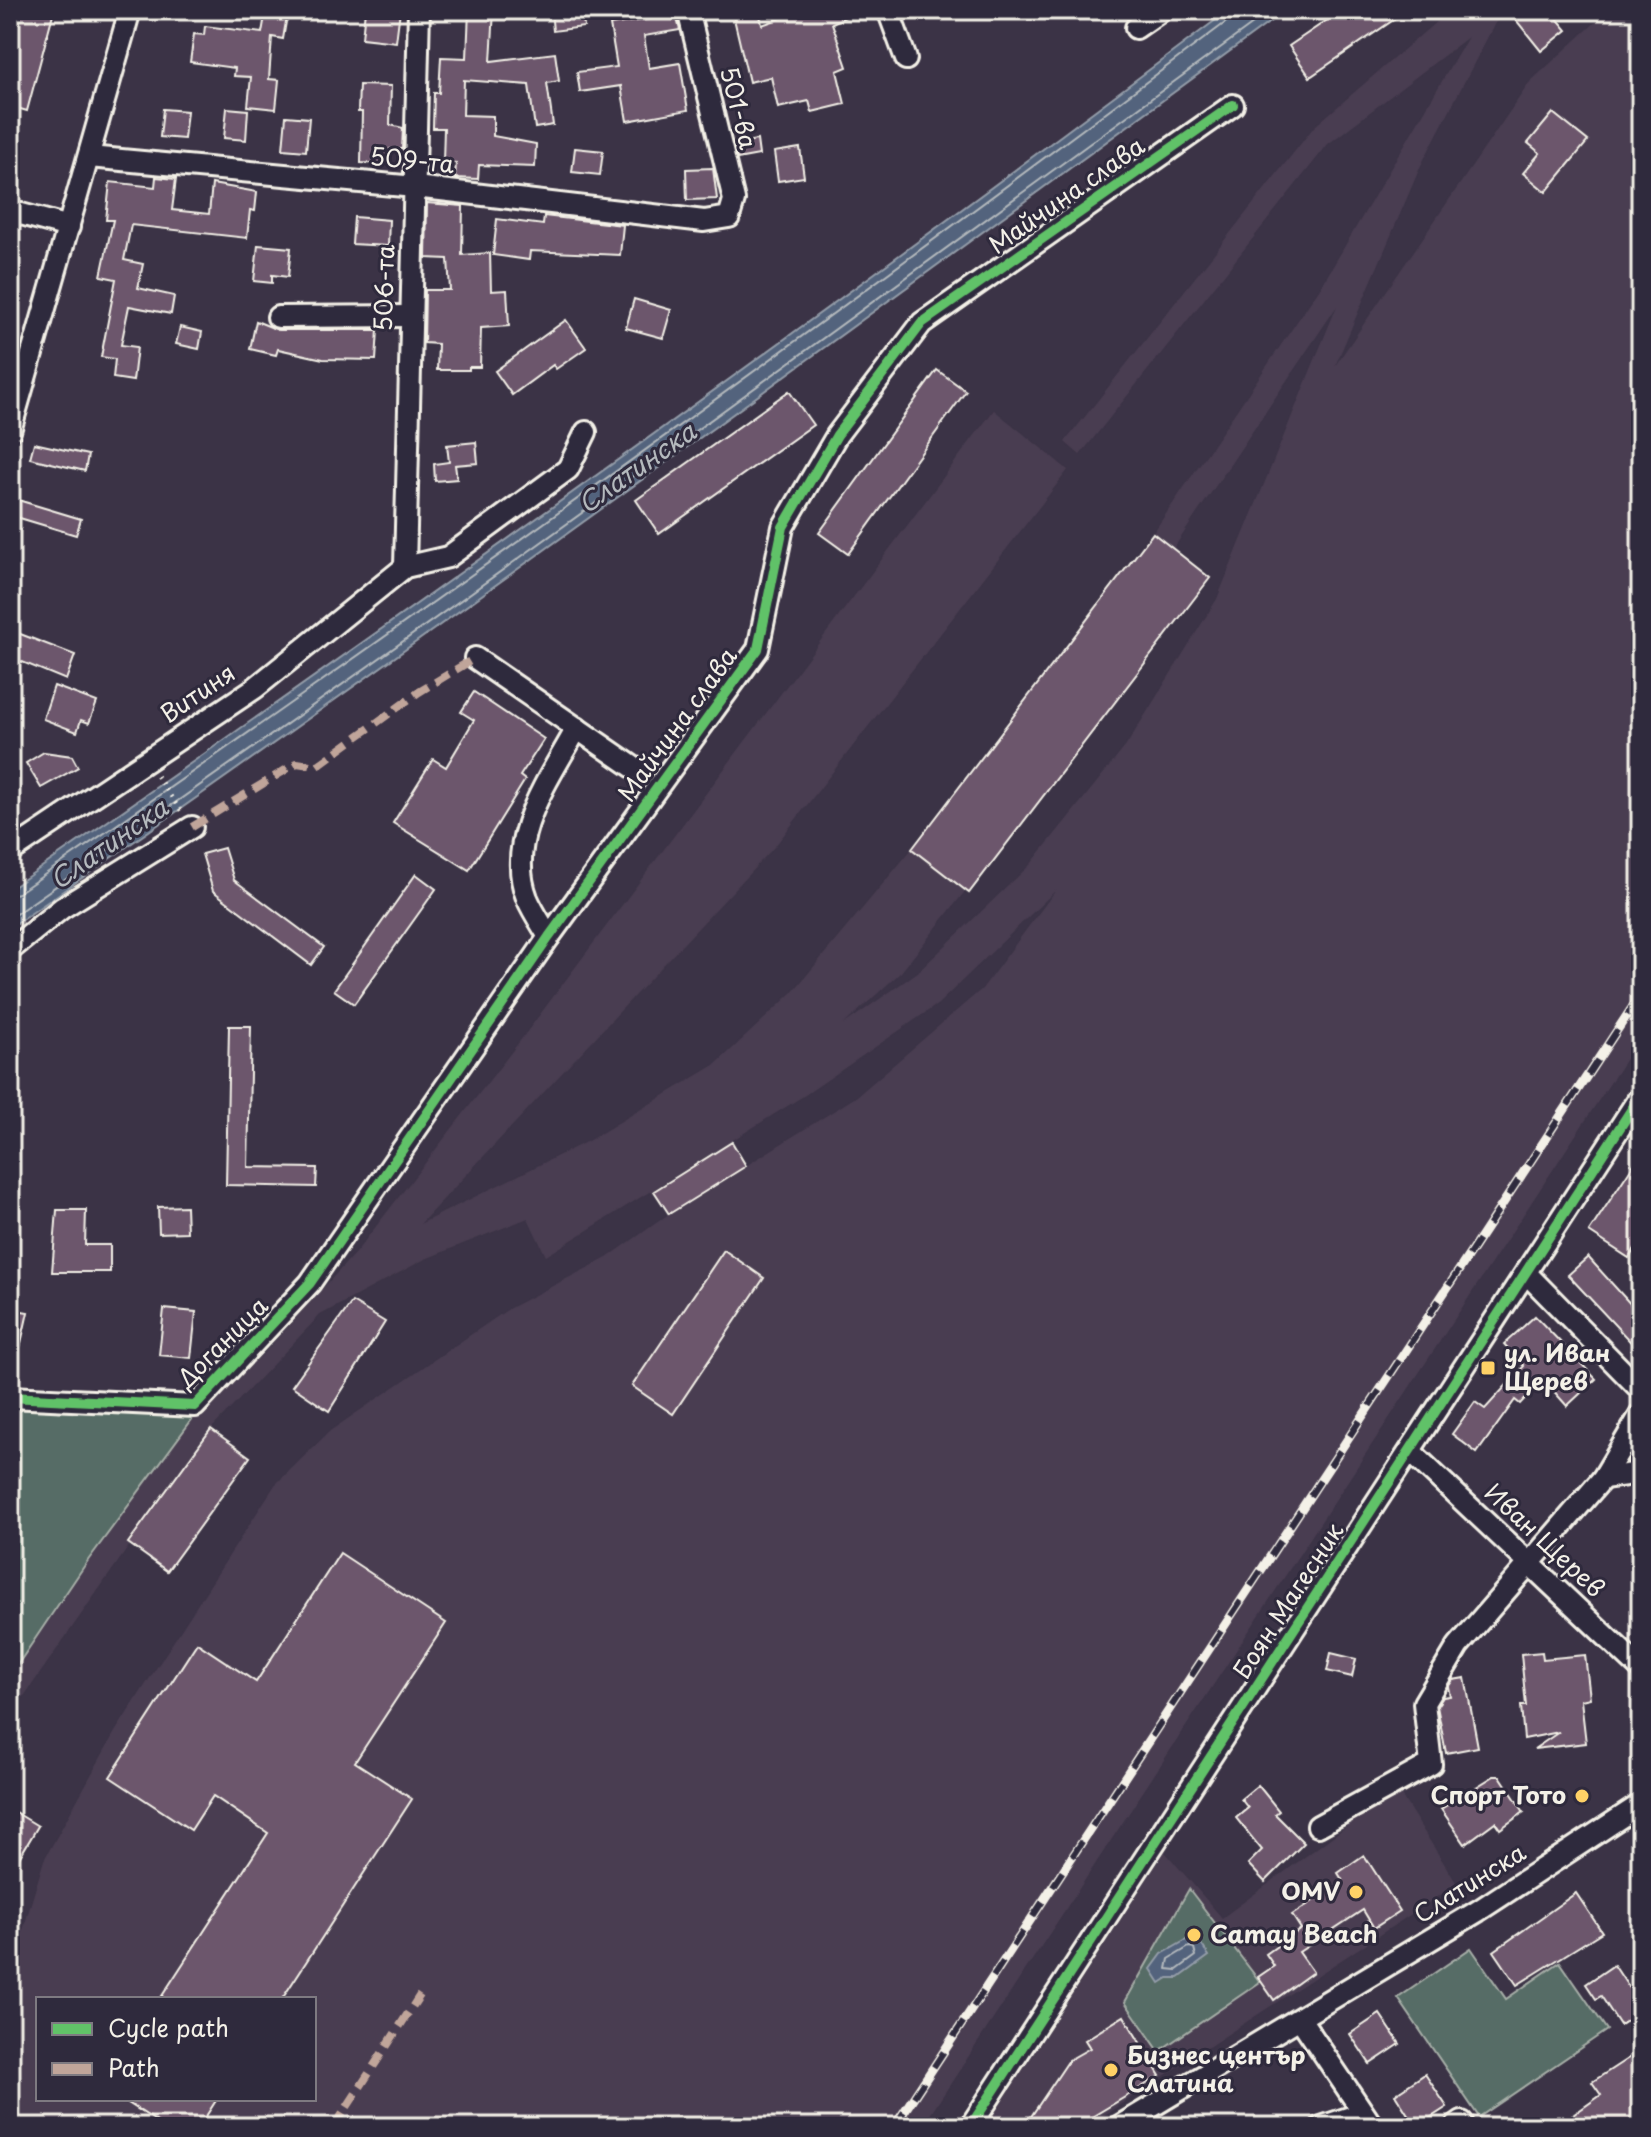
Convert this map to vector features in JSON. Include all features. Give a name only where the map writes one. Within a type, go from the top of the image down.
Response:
[{"type":"street","points":[[10,431],[130,10]]},
{"type":"street","name":"506-та","points":[[405,567],[419,10]]},
{"type":"street","name":"501-ва","points":[[688,10],[734,200],[729,217]]},
{"type":"street","points":[[888,10],[906,59]]},
{"type":"street","points":[[1136,28],[1162,10]]},
{"type":"street","name":"Майчина слава","points":[[310,1283],[549,937],[758,649],[783,527],[837,435],[922,323],[1233,105]]},
{"type":"street","name":"509-та","points":[[89,157],[415,187],[704,221],[729,217]]},
{"type":"street","points":[[10,211],[69,227]]},
{"type":"street","points":[[278,317],[410,316]]},
{"type":"street","points":[[405,567],[448,557],[568,469],[586,432]]},
{"type":"street","name":"Витиня","points":[[10,852],[255,688],[405,567]]},
{"type":"street","points":[[475,658],[636,769]]},
{"type":"street","points":[[549,937],[526,896],[522,857],[528,819],[577,728]]},
{"type":"street","points":[[10,950],[62,908],[192,827]]},
{"type":"street","name":"Боян Магесник","points":[[970,2127],[1641,1095]]},
{"type":"street","points":[[1527,1274],[1641,1390]]},
{"type":"street","name":"Доганица","points":[[10,1397],[195,1406],[310,1283]]},
{"type":"street","points":[[1318,1826],[1431,1764],[1424,1703],[1458,1646],[1603,1478],[1641,1414]]},
{"type":"street","name":"Иван Щерев","points":[[1410,1451],[1641,1669]]},
{"type":"street","points":[[1603,1478],[1641,1473]]},
{"type":"street","name":"Слатинска","points":[[1118,2127],[1301,2020],[1478,1911],[1641,1804]]},
{"type":"street","points":[[1301,2020],[1360,2122],[1321,2127]]},
{"type":"path","points":[[146,760],[192,827]]},
{"type":"shaded area","points":[[1450,10],[1507,10],[1495,23],[1421,165],[1335,366],[1530,82],[1609,10],[1620,10],[1641,32],[1641,1036],[922,2127],[10,2127],[10,1974],[44,1860],[115,1732],[275,1485],[330,1431],[510,1308],[607,1258],[669,1214],[856,1097],[982,989],[1056,890],[938,1004],[805,1095],[546,1256],[528,1218],[425,1259],[320,1315],[211,1429],[10,1716],[10,1676],[89,1559],[193,1418],[263,1354],[357,1251],[520,1041],[994,410],[1068,470],[775,846],[420,1224],[588,1141],[715,1065],[792,993],[912,849],[966,890],[901,972],[843,1025],[918,972],[1031,864],[1126,746],[1217,599],[1337,306],[1173,549],[1153,533],[1322,285],[1468,37],[1328,144],[1080,455],[1065,442],[1314,127]]},
{"type":"shaded area","points":[[1397,1789],[1457,1884],[1086,2127],[986,2127],[1165,1852],[1222,1918]]},
{"type":"green space","points":[[10,1397],[195,1406],[193,1418],[89,1559],[10,1676]]},
{"type":"green space","name":"Camay Beach","points":[[1189,1889],[1260,1982],[1159,2051],[1125,2002]]},
{"type":"green space","points":[[1471,1948],[1506,1999],[1560,1962],[1607,2030],[1479,2117],[1398,1998]]},
{"type":"water","points":[[1229,10],[1286,10],[492,588],[10,928],[10,889],[624,456]]},
{"type":"water","points":[[1195,1935],[1209,1956],[1179,1978],[1168,1978],[1160,1983],[1151,1969],[1162,1954]]},
{"type":"building","points":[[10,10],[54,10],[27,111],[10,106]]},
{"type":"building","points":[[266,10],[288,10],[283,39],[272,37],[269,79],[279,80],[276,109],[248,106],[251,77],[234,76],[235,68],[190,62],[194,34],[204,35],[205,26],[262,33]]},
{"type":"building","points":[[365,10],[400,10],[396,42],[362,38]]},
{"type":"building","points":[[469,10],[494,10],[491,61],[555,53],[559,81],[547,83],[553,125],[535,128],[529,85],[464,80],[463,115],[493,116],[493,136],[536,144],[535,167],[479,165],[478,179],[455,178],[456,163],[443,162],[444,128],[433,128],[434,93],[439,93],[441,57],[467,58]]},
{"type":"building","points":[[551,10],[582,10],[584,27],[553,31]]},
{"type":"building","points":[[732,10],[759,10],[762,25],[804,10],[861,10],[832,23],[847,67],[837,71],[845,104],[812,112],[809,101],[778,108],[771,77],[749,82]]},
{"type":"building","points":[[1342,10],[1408,10],[1310,77],[1289,46]]},
{"type":"building","points":[[1528,10],[1550,10],[1567,30],[1541,51],[1516,20]]},
{"type":"building","points":[[676,15],[680,30],[644,36],[649,68],[680,63],[688,110],[627,121],[621,86],[580,92],[577,72],[617,67],[610,25]]},
{"type":"building","points":[[359,85],[391,86],[390,125],[403,128],[402,149],[390,149],[389,164],[361,163]]},
{"type":"building","points":[[227,108],[248,110],[246,140],[224,138]]},
{"type":"building","points":[[163,109],[187,111],[184,139],[160,137]]},
{"type":"building","points":[[1553,113],[1588,141],[1546,192],[1523,173],[1540,153],[1528,143]]},
{"type":"building","points":[[286,116],[309,118],[306,151],[283,149]]},
{"type":"building","points":[[757,140],[759,155],[737,159],[734,144]]},
{"type":"building","points":[[575,148],[603,151],[600,175],[572,172]]},
{"type":"building","points":[[800,148],[804,177],[778,181],[774,152]]},
{"type":"building","points":[[713,168],[717,199],[687,200],[686,169]]},
{"type":"building","points":[[156,177],[176,179],[172,210],[209,214],[212,184],[257,192],[255,211],[250,210],[247,238],[131,225],[124,260],[143,264],[138,288],[174,296],[171,314],[129,306],[121,345],[137,347],[133,381],[113,378],[115,359],[101,357],[116,279],[101,276],[113,220],[106,220],[110,182],[155,187]]},
{"type":"building","points":[[427,203],[463,206],[462,255],[490,253],[491,291],[507,290],[509,326],[481,328],[480,367],[437,370],[438,344],[424,343],[425,290],[450,290],[448,259],[426,258]]},
{"type":"building","points":[[544,216],[623,225],[620,255],[530,251],[529,260],[493,255],[497,219],[543,225]]},
{"type":"building","points":[[354,217],[389,220],[388,246],[352,244]]},
{"type":"building","points":[[258,245],[291,248],[288,277],[272,275],[272,283],[254,281]]},
{"type":"building","points":[[634,299],[671,310],[663,338],[626,328]]},
{"type":"building","points":[[566,320],[586,348],[556,369],[553,365],[512,395],[495,371]]},
{"type":"building","points":[[256,321],[278,330],[378,330],[376,360],[323,359],[278,349],[276,355],[250,349]]},
{"type":"building","points":[[180,327],[202,332],[199,349],[176,344]]},
{"type":"building","points":[[937,370],[966,391],[848,554],[819,533]]},
{"type":"building","points":[[789,391],[813,425],[659,534],[636,500]]},
{"type":"building","points":[[476,442],[478,463],[455,465],[457,479],[435,481],[434,464],[449,462],[447,445]]},
{"type":"building","points":[[34,443],[88,455],[85,471],[30,458]]},
{"type":"building","points":[[18,500],[81,519],[76,535],[13,516]]},
{"type":"building","points":[[1153,533],[1210,578],[969,893],[912,849]]},
{"type":"building","points":[[15,632],[75,655],[66,680],[10,657]]},
{"type":"building","points":[[54,686],[97,702],[89,723],[81,720],[77,732],[43,719]]},
{"type":"building","points":[[474,692],[544,739],[520,776],[525,780],[469,870],[393,823],[433,759],[446,767],[474,720],[461,712]]},
{"type":"building","points":[[44,752],[72,756],[78,767],[41,788],[26,763]]},
{"type":"building","points":[[224,848],[234,880],[324,947],[311,965],[213,891],[202,854]]},
{"type":"building","points":[[416,874],[436,889],[354,1004],[334,990]]},
{"type":"building","points":[[229,1026],[251,1026],[248,1167],[317,1168],[316,1187],[226,1185]]},
{"type":"building","points":[[732,1142],[746,1166],[669,1214],[654,1191]]},
{"type":"building","points":[[1641,1153],[1641,1239],[1629,1258],[1589,1232]]},
{"type":"building","points":[[186,1206],[187,1232],[159,1233],[158,1207]]},
{"type":"building","points":[[57,1210],[86,1210],[85,1245],[110,1245],[110,1272],[52,1272]]},
{"type":"building","points":[[724,1250],[764,1278],[673,1414],[632,1386]]},
{"type":"building","points":[[1588,1257],[1634,1308],[1641,1302],[1641,1353],[1568,1275]]},
{"type":"building","points":[[352,1302],[385,1322],[329,1411],[292,1386]]},
{"type":"building","points":[[10,1309],[28,1312],[17,1361],[10,1360]]},
{"type":"building","points":[[164,1309],[196,1312],[191,1358],[159,1355]]},
{"type":"building","points":[[1535,1316],[1596,1379],[1567,1406],[1543,1379],[1520,1404],[1515,1400],[1477,1453],[1452,1434],[1475,1402],[1485,1409],[1524,1366],[1504,1344]]},
{"type":"building","points":[[211,1429],[250,1457],[167,1571],[128,1543]]},
{"type":"building","points":[[340,1553],[446,1623],[355,1762],[412,1799],[283,1997],[161,1997],[268,1833],[213,1796],[191,1830],[110,1777],[197,1643],[256,1682]]},
{"type":"building","points":[[1542,1652],[1543,1659],[1585,1655],[1590,1698],[1581,1700],[1586,1743],[1534,1749],[1559,1732],[1524,1739],[1521,1706],[1526,1706],[1521,1654]]},
{"type":"building","points":[[1331,1653],[1356,1659],[1352,1677],[1327,1671]]},
{"type":"building","points":[[1465,1678],[1478,1747],[1446,1753],[1437,1706],[1443,1697],[1450,1696],[1448,1687],[1453,1680]]},
{"type":"building","points":[[1494,1776],[1500,1776],[1524,1812],[1500,1829],[1495,1822],[1465,1844],[1441,1809]]},
{"type":"building","points":[[1258,1785],[1279,1811],[1275,1814],[1304,1843],[1265,1882],[1248,1864],[1262,1850],[1236,1818],[1248,1808],[1241,1799]]},
{"type":"building","points":[[10,1809],[38,1826],[10,1873]]},
{"type":"building","points":[[1364,1855],[1400,1911],[1374,1928],[1363,1910],[1299,1952],[1313,1972],[1274,2000],[1258,1977],[1274,1966],[1266,1954],[1301,1929],[1292,1915],[1343,1881],[1338,1873]]},
{"type":"building","points":[[1576,1893],[1602,1932],[1517,1985],[1494,1951]]},
{"type":"building","points":[[1614,1965],[1641,2006],[1641,2011],[1620,2025],[1601,1996],[1596,1999],[1586,1984]]},
{"type":"building","points":[[1380,2014],[1400,2044],[1370,2064],[1350,2034]]},
{"type":"building","name":"Бизнес център Слатина","points":[[1124,2016],[1160,2076],[1075,2127],[1024,2127],[1069,2060],[1090,2048],[1085,2040]]},
{"type":"building","points":[[1641,2050],[1641,2127],[1556,2127],[1601,2095],[1592,2082]]},
{"type":"building","points":[[1425,2074],[1447,2107],[1416,2127],[1395,2094]]},
{"type":"building","points":[[125,2101],[216,2101],[199,2127],[165,2127]]},
{"type":"railway","points":[[894,2127],[1641,994]]},
{"type":"marked path","points":[[192,827],[297,763],[317,766],[419,692],[475,658]]},
{"type":"marked path","points":[[334,2127],[420,1995]]},
{"type":"cycle path","points":[[10,1397],[195,1406],[310,1283],[549,937],[758,649],[783,527],[837,435],[922,323],[1233,105]]},
{"type":"cycle path","points":[[970,2127],[1641,1095]]},
{"type":"place","name":"ул. Иван Щерев","points":[[1488,1368]]},
{"type":"place","name":"Спорт Тото","points":[[1582,1796]]},
{"type":"place","name":"OMV","points":[[1356,1892]]},
{"type":"place","name":"Camay Beach","points":[[1194,1935]]},
{"type":"place","name":"Бизнес център Слатина","points":[[1111,2070]]}]
